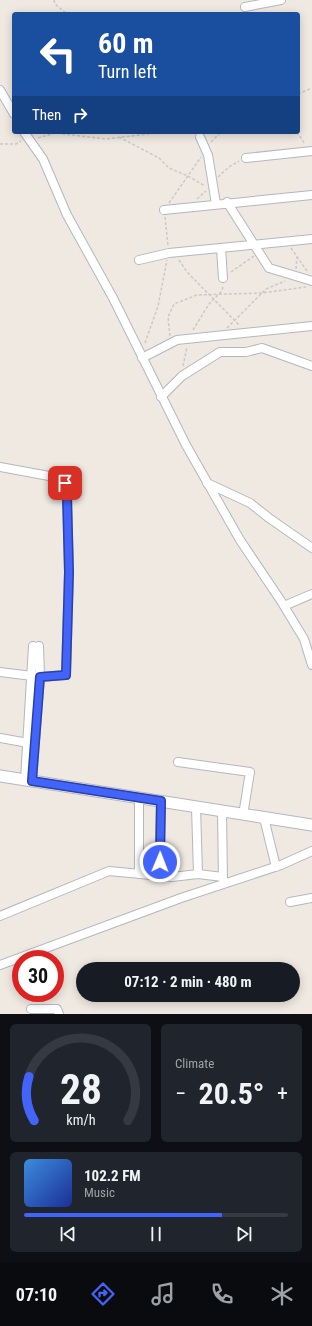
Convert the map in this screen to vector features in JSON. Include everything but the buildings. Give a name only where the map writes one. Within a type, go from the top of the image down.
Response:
[{"type":"main road","points":[[0,776],[312,825]]},
{"type":"street","points":[[245,7],[281,0]]},
{"type":"street","points":[[0,90],[12,111]]},
{"type":"street","points":[[27,137],[43,159],[67,215],[113,298],[137,349],[207,483],[240,540],[284,606],[308,638],[312,665]]},
{"type":"street","points":[[200,137],[205,149],[216,204]]},
{"type":"street","points":[[246,158],[312,151]]},
{"type":"street","points":[[164,210],[227,202],[312,195]]},
{"type":"street","points":[[227,202],[258,254],[269,268],[292,276],[311,278]]},
{"type":"street","points":[[139,260],[171,253],[312,239]]},
{"type":"street","points":[[221,248],[226,278]]},
{"type":"street","points":[[142,358],[177,340],[312,326]]},
{"type":"street","points":[[162,397],[182,376],[220,352],[246,352],[262,348],[312,366]]},
{"type":"street","points":[[0,467],[49,476],[65,483],[67,496],[69,572],[66,675],[36,676],[0,672]]},
{"type":"street","points":[[207,483],[250,503],[312,548]]},
{"type":"street","points":[[284,606],[312,594]]},
{"type":"street","points":[[28,781],[36,676],[36,646]]},
{"type":"street","points":[[28,781],[28,743],[36,676]]},
{"type":"street","points":[[0,738],[28,743]]},
{"type":"street","points":[[178,762],[250,772],[243,815]]},
{"type":"street","points":[[139,798],[139,874]]},
{"type":"street","points":[[159,876],[161,801]]},
{"type":"street","points":[[196,807],[198,874]]},
{"type":"street","points":[[222,811],[223,881]]},
{"type":"street","points":[[264,818],[276,867]]},
{"type":"street","points":[[0,965],[223,881],[276,867],[312,851]]},
{"type":"street","points":[[0,916],[109,871],[172,877],[198,874],[223,881]]},
{"type":"street","points":[[290,902],[312,898]]},
{"type":"street","points":[[31,1009],[57,1010],[59,1014]]},
{"type":"path","points":[[54,0],[55,4],[65,12]]},
{"type":"path","points":[[300,93],[312,88]]},
{"type":"path","points":[[0,144],[16,144],[27,137],[44,134]]},
{"type":"path","points":[[70,134],[106,139],[146,134]]},
{"type":"path","points":[[137,349],[144,344],[158,306],[163,276],[171,253],[164,210],[205,149],[218,134]]},
{"type":"path","points":[[298,134],[312,151]]},
{"type":"path","points":[[118,137],[159,158],[169,168],[200,182],[214,194]]},
{"type":"path","points":[[287,242],[311,278]]},
{"type":"path","points":[[171,253],[187,272],[247,333]]},
{"type":"path","points":[[182,376],[184,356],[189,339],[202,314],[222,291],[226,278],[233,270],[258,254]]},
{"type":"path","points":[[218,336],[266,289],[296,274],[297,257]]},
{"type":"path","points":[[171,343],[168,316],[174,304],[197,295],[262,294],[312,286]]},
{"type":"route","points":[[65,483],[67,496],[69,572],[66,675],[40,677],[32,781],[161,801],[160,862]]}]
